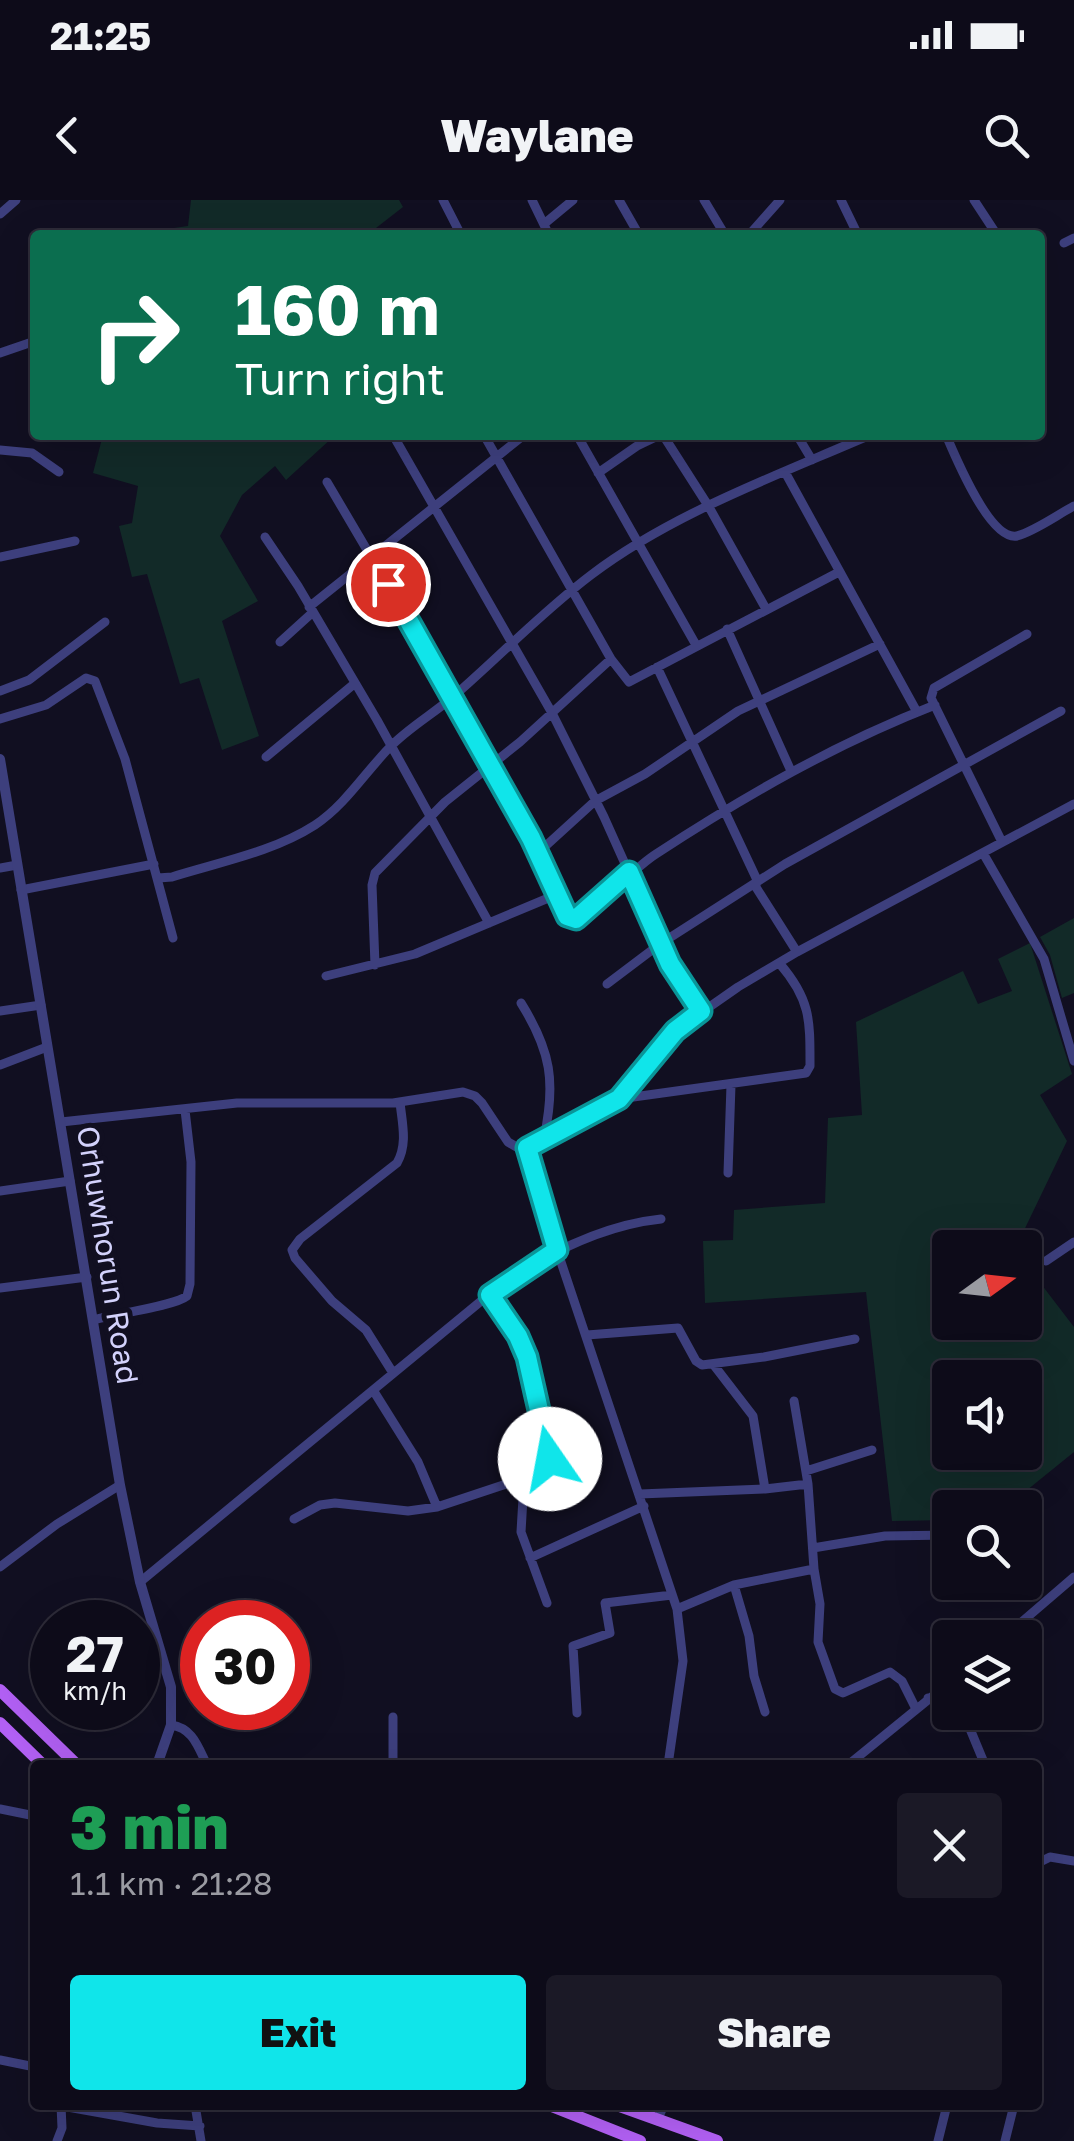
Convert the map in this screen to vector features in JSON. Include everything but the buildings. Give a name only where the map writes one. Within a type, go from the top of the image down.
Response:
[{"type":"main road","points":[[0,1690],[72,1760]]},
{"type":"main road","points":[[0,1723],[39,1760]]},
{"type":"main road","points":[[560,2110],[640,2141]]},
{"type":"main road","points":[[630,2110],[717,2141]]},
{"type":"main road","points":[[657,2121],[670,2141]]},
{"type":"street","points":[[0,214],[16,200]]},
{"type":"street","points":[[443,200],[458,230]]},
{"type":"street","points":[[532,200],[547,230]]},
{"type":"street","points":[[544,224],[574,200]]},
{"type":"street","points":[[618,200],[636,230]]},
{"type":"street","points":[[704,200],[722,230]]},
{"type":"street","points":[[754,230],[780,200]]},
{"type":"street","points":[[840,200],[855,230]]},
{"type":"street","points":[[974,200],[994,230]]},
{"type":"street","points":[[1064,243],[1074,238]]},
{"type":"street","points":[[0,353],[30,343]]},
{"type":"street","points":[[396,440],[552,713],[660,944],[701,1011]]},
{"type":"street","points":[[487,440],[611,659],[629,682],[839,572]]},
{"type":"street","points":[[280,642],[371,555],[518,440]]},
{"type":"street","points":[[580,440],[696,645]]},
{"type":"street","points":[[598,474],[650,440]]},
{"type":"street","points":[[664,440],[709,507],[766,609]]},
{"type":"street","points":[[800,440],[812,460]]},
{"type":"street","points":[[158,878],[218,863],[294,836],[339,806],[390,748],[574,589],[637,544],[858,440]]},
{"type":"street","points":[[948,440],[982,508],[1004,534],[1015,536],[1074,506]]},
{"type":"street","points":[[0,450],[32,454],[59,472]]},
{"type":"street","points":[[785,472],[917,712]]},
{"type":"street","points":[[327,482],[454,696],[538,852],[567,916],[576,919],[629,872],[791,770],[934,705]]},
{"type":"street","points":[[265,538],[377,720],[489,923]]},
{"type":"street","points":[[0,557],[75,541]]},
{"type":"street","points":[[0,691],[28,680],[105,622]]},
{"type":"street","points":[[727,630],[791,770]]},
{"type":"street","points":[[1002,842],[931,698],[934,688],[1027,634]]},
{"type":"street","points":[[538,852],[595,801],[645,774],[758,699],[880,644]]},
{"type":"street","points":[[375,965],[373,877],[429,818],[611,659]]},
{"type":"street","points":[[657,667],[756,883],[797,952]]},
{"type":"street","points":[[0,718],[46,705],[86,678],[95,681],[125,759],[173,938]]},
{"type":"street","points":[[266,757],[354,684]]},
{"type":"street","points":[[606,984],[660,944],[756,883],[1061,710]]},
{"type":"street","name":"Orhuwhorun Road","points":[[0,759],[120,1485],[140,1582],[171,1687],[171,1725],[156,1760]]},
{"type":"street","points":[[619,1099],[675,1031],[701,1011],[797,952],[1074,804]]},
{"type":"street","points":[[982,853],[1044,959],[1074,1061]]},
{"type":"street","points":[[21,890],[154,864]]},
{"type":"street","points":[[0,868],[17,865]]},
{"type":"street","points":[[326,976],[415,954],[558,894]]},
{"type":"street","points":[[61,1122],[273,1101],[400,1102],[463,1092],[475,1096],[508,1142],[520,1149],[527,1148],[619,1099],[801,1075],[810,1066],[810,1026],[804,996],[780,964]]},
{"type":"street","points":[[521,1003],[541,1036],[546,1054],[551,1095],[544,1138]]},
{"type":"street","points":[[0,1011],[41,1005]]},
{"type":"street","points":[[0,1065],[47,1046]]},
{"type":"street","points":[[728,1173],[731,1085]]},
{"type":"street","points":[[393,1374],[366,1330],[332,1301],[292,1250],[300,1239],[397,1162],[404,1140],[400,1102]]},
{"type":"street","points":[[94,1320],[136,1308],[173,1304],[186,1296],[190,1284],[191,1162],[184,1110]]},
{"type":"street","points":[[527,1148],[676,1609],[683,1661],[669,1760]]},
{"type":"street","points":[[0,1190],[70,1181]]},
{"type":"street","points":[[140,1582],[490,1295],[557,1250],[661,1219]]},
{"type":"street","points":[[1046,1260],[1074,1242]]},
{"type":"street","points":[[0,1288],[87,1277]]},
{"type":"street","points":[[294,1519],[320,1505],[335,1503],[408,1511],[437,1506],[547,1472],[552,1466],[527,1357],[518,1336],[490,1295]]},
{"type":"street","points":[[588,1336],[678,1328],[698,1364],[856,1339]]},
{"type":"street","points":[[713,1364],[758,1430],[766,1489]]},
{"type":"street","points":[[373,1390],[418,1462],[437,1506]]},
{"type":"street","points":[[794,1401],[808,1484],[820,1604],[818,1642],[835,1689],[843,1692],[890,1672],[902,1681],[916,1710]]},
{"type":"street","points":[[806,1471],[872,1450]]},
{"type":"street","points":[[519,1481],[524,1498],[522,1532],[548,1603]]},
{"type":"street","points":[[640,1494],[808,1484]]},
{"type":"street","points":[[0,1567],[57,1524],[120,1485]]},
{"type":"street","points":[[530,1558],[644,1506]]},
{"type":"street","points":[[812,1548],[885,1536],[932,1535]]},
{"type":"street","points":[[676,1609],[734,1586],[814,1569]]},
{"type":"street","points":[[1024,1620],[1074,1577]]},
{"type":"street","points":[[734,1586],[750,1636],[754,1676],[765,1712]]},
{"type":"street","points":[[577,1713],[573,1646],[610,1634],[606,1604],[672,1595]]},
{"type":"street","points":[[855,1760],[905,1722],[932,1695]]},
{"type":"street","points":[[928,1698],[932,1698]]},
{"type":"street","points":[[393,1760],[394,1717]]},
{"type":"street","points":[[171,1725],[186,1729],[204,1760]]},
{"type":"street","points":[[970,1730],[983,1760]]},
{"type":"street","points":[[0,1809],[30,1815]]},
{"type":"street","points":[[1042,1861],[1074,1860]]},
{"type":"street","points":[[0,2060],[30,2066]]},
{"type":"street","points":[[58,2141],[61,2110]]},
{"type":"street","points":[[82,2110],[157,2124],[200,2126]]},
{"type":"street","points":[[196,2110],[201,2141]]},
{"type":"street","points":[[657,2121],[662,2110]]},
{"type":"street","points":[[938,2141],[946,2110]]},
{"type":"street","points":[[1005,2141],[1013,2110]]},
{"type":"green space","points":[[191,200],[399,200],[403,207],[373,230],[160,230],[188,226]]},
{"type":"green space","points":[[102,440],[330,440],[286,480],[275,466],[242,495],[220,536],[258,601],[222,621],[259,736],[222,750],[199,678],[180,684],[147,574],[132,577],[119,526],[132,523],[138,486],[93,473]]},
{"type":"green space","points":[[1074,918],[1074,993],[1062,998],[1050,955],[1040,937]]},
{"type":"green space","points":[[1030,943],[1072,1074],[1040,1095],[1067,1141],[1024,1230],[932,1230],[932,1340],[1042,1340],[1042,1285],[1074,1327],[1074,1452],[1027,1490],[932,1490],[932,1520],[892,1521],[866,1292],[705,1303],[703,1241],[733,1240],[734,1210],[825,1203],[828,1118],[862,1115],[856,1022],[963,971],[978,1004],[1012,991],[998,959]]},
{"type":"route","points":[[388,584],[531,838],[567,916],[576,919],[629,872],[670,964],[701,1011],[675,1031],[619,1099],[527,1148],[557,1250],[490,1295],[518,1336],[527,1357],[550,1459]]}]
